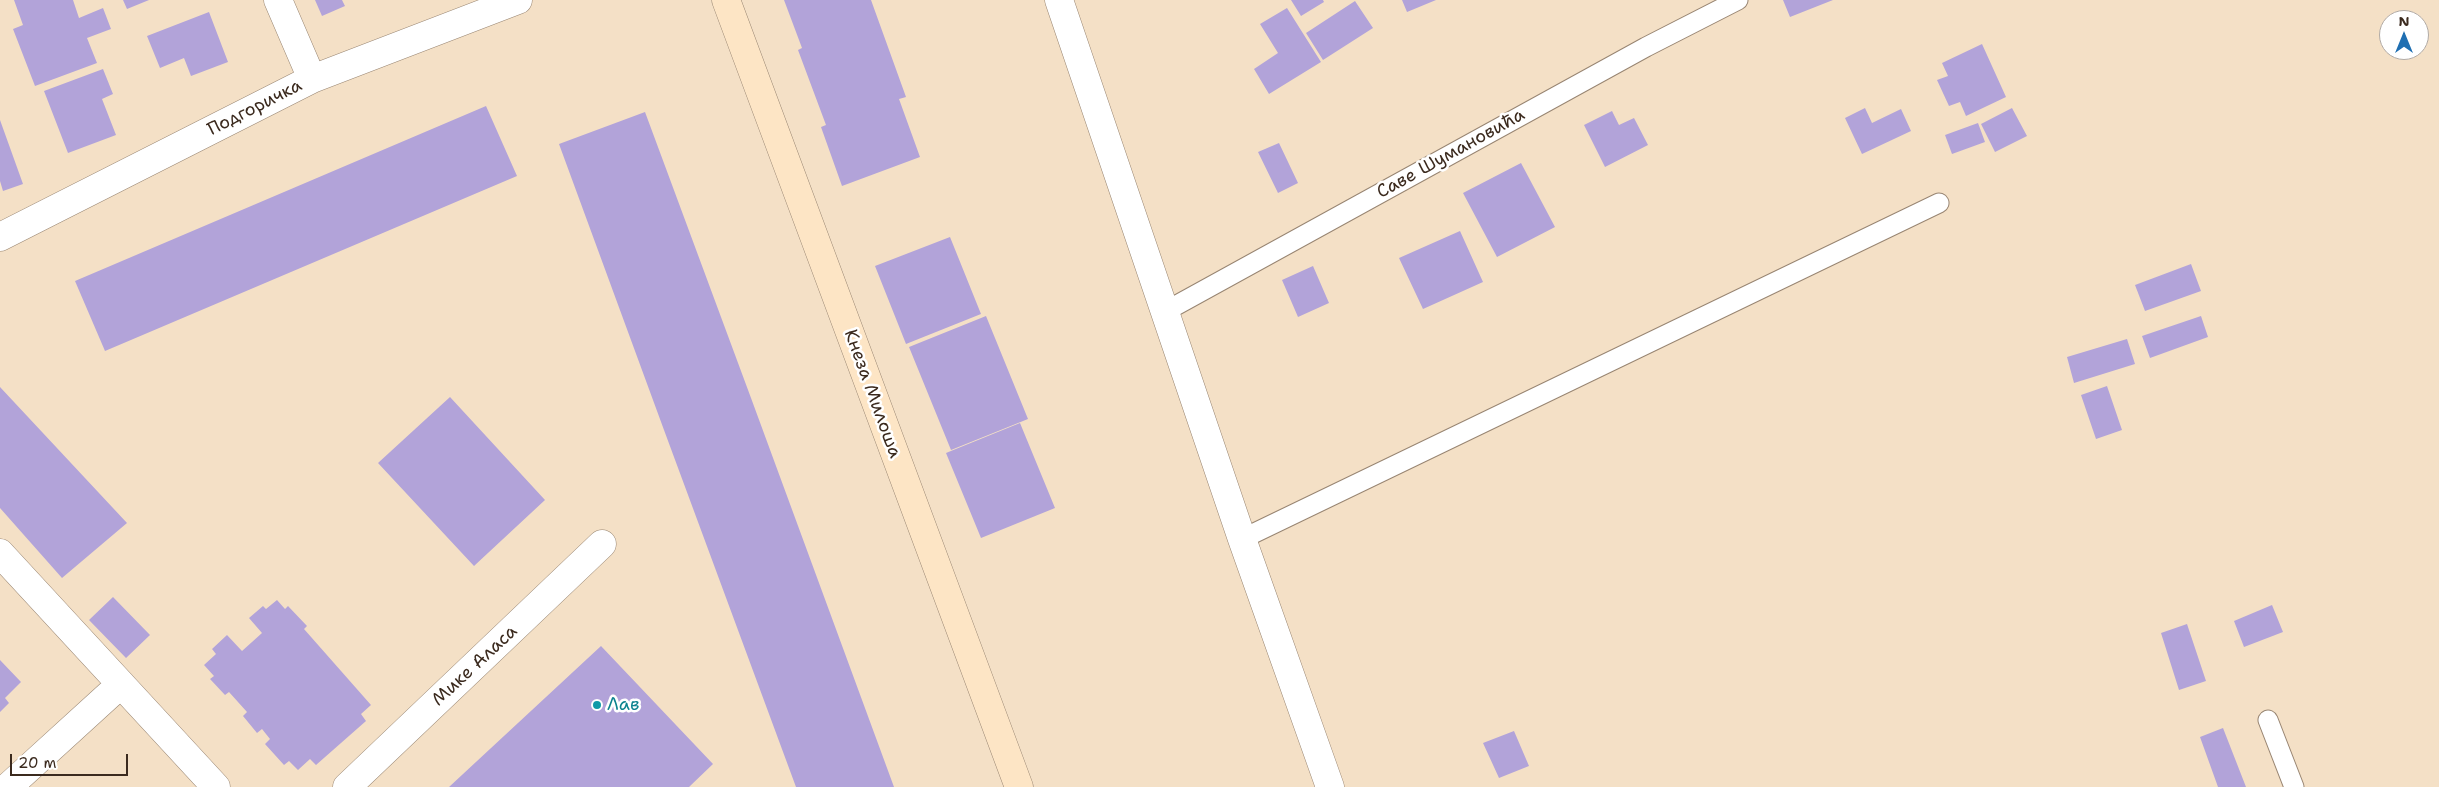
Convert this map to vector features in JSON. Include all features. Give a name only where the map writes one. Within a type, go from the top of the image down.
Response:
[{"type":"main road","name":"Кнеза Милоша","points":[[726,0],[1019,787]]},
{"type":"street","points":[[278,0],[312,79]]},
{"type":"street","name":"Подгоричка","points":[[0,236],[312,79],[518,0]]},
{"type":"street","points":[[1059,0],[1242,539],[1330,787]]},
{"type":"street","name":"Мике Аласа","points":[[347,787],[602,544]]},
{"type":"street","points":[[0,553],[216,787]]},
{"type":"street","points":[[8,787],[121,684]]},
{"type":"lane","name":"Саве Шумановића","points":[[1166,311],[1628,56],[1738,0]]},
{"type":"lane","points":[[1242,539],[1939,202]]},
{"type":"lane","points":[[2268,720],[2294,787]]},
{"type":"building","points":[[14,0],[73,0],[79,18],[103,8],[111,29],[87,38],[97,63],[35,86],[13,29],[23,25]]},
{"type":"building","points":[[123,0],[149,0],[127,9]]},
{"type":"building","points":[[315,0],[342,0],[345,6],[322,16]]},
{"type":"building","points":[[784,0],[871,0],[906,97],[899,99],[920,157],[842,186],[821,127],[826,125],[798,50],[802,48]]},
{"type":"building","points":[[1291,0],[1323,0],[1324,2],[1301,16]]},
{"type":"building","points":[[1402,0],[1436,0],[1407,12]]},
{"type":"building","points":[[1783,0],[1833,0],[1790,17]]},
{"type":"building","points":[[1355,1],[1373,28],[1323,60],[1306,33]]},
{"type":"building","points":[[1287,8],[1321,62],[1269,94],[1254,69],[1278,53],[1260,24]]},
{"type":"building","points":[[209,12],[228,62],[191,76],[184,58],[160,68],[147,36]]},
{"type":"building","points":[[1982,44],[2006,97],[1966,116],[1960,102],[1949,106],[1937,80],[1948,76],[1942,63]]},
{"type":"building","points":[[103,69],[113,94],[102,99],[116,135],[68,153],[44,91]]},
{"type":"building","points":[[486,106],[517,176],[105,351],[75,281]]},
{"type":"building","points":[[1865,108],[1872,123],[1901,109],[1911,131],[1862,154],[1845,118]]},
{"type":"building","points":[[2012,108],[2027,136],[1995,152],[1981,124]]},
{"type":"building","points":[[1612,111],[1619,125],[1634,118],[1648,145],[1605,167],[1584,125]]},
{"type":"building","points":[[645,112],[894,787],[796,787],[664,430],[559,144]]},
{"type":"building","points":[[0,120],[23,184],[3,191],[0,181]]},
{"type":"building","points":[[1978,123],[1985,142],[1952,154],[1945,135]]},
{"type":"building","points":[[1279,143],[1298,183],[1278,193],[1258,152]]},
{"type":"building","points":[[1521,163],[1555,227],[1497,257],[1463,193]]},
{"type":"building","points":[[1460,231],[1483,282],[1423,309],[1399,258]]},
{"type":"building","points":[[950,237],[981,314],[906,344],[875,266]]},
{"type":"building","points":[[2191,264],[2201,291],[2145,311],[2135,285]]},
{"type":"building","points":[[1313,266],[1329,303],[1298,317],[1282,280]]},
{"type":"building","points":[[986,316],[1028,419],[951,450],[909,347]]},
{"type":"building","points":[[2201,316],[2208,337],[2150,358],[2142,336]]},
{"type":"building","points":[[2127,339],[2135,364],[2074,383],[2067,357]]},
{"type":"building","points":[[2107,386],[2122,430],[2096,439],[2081,395]]},
{"type":"building","points":[[0,387],[127,523],[62,578],[0,508]]},
{"type":"building","points":[[450,397],[545,500],[474,566],[378,463]]},
{"type":"building","points":[[1020,423],[1055,508],[981,538],[946,453]]},
{"type":"building","points":[[113,597],[150,635],[126,658],[89,620]]},
{"type":"building","points":[[277,600],[285,609],[288,606],[307,626],[304,629],[371,705],[361,714],[366,721],[316,765],[310,759],[298,770],[289,761],[284,765],[265,744],[270,739],[262,729],[257,733],[243,716],[247,712],[229,692],[225,695],[210,679],[214,676],[204,665],[216,654],[212,649],[227,635],[242,651],[262,633],[249,618],[263,606],[266,609]]},
{"type":"building","points":[[2272,605],[2283,632],[2244,647],[2234,621]]},
{"type":"building","points":[[2187,624],[2206,681],[2179,690],[2161,633]]},
{"type":"building","name":"Лав","points":[[601,646],[713,764],[689,787],[449,787]]},
{"type":"building","points":[[0,660],[21,682],[5,698],[9,703],[0,712]]},
{"type":"building","points":[[2223,728],[2246,787],[2218,787],[2200,737]]},
{"type":"building","points":[[1514,731],[1529,766],[1499,778],[1483,743]]},
{"type":"place","name":"Лав","points":[[597,705]]}]
